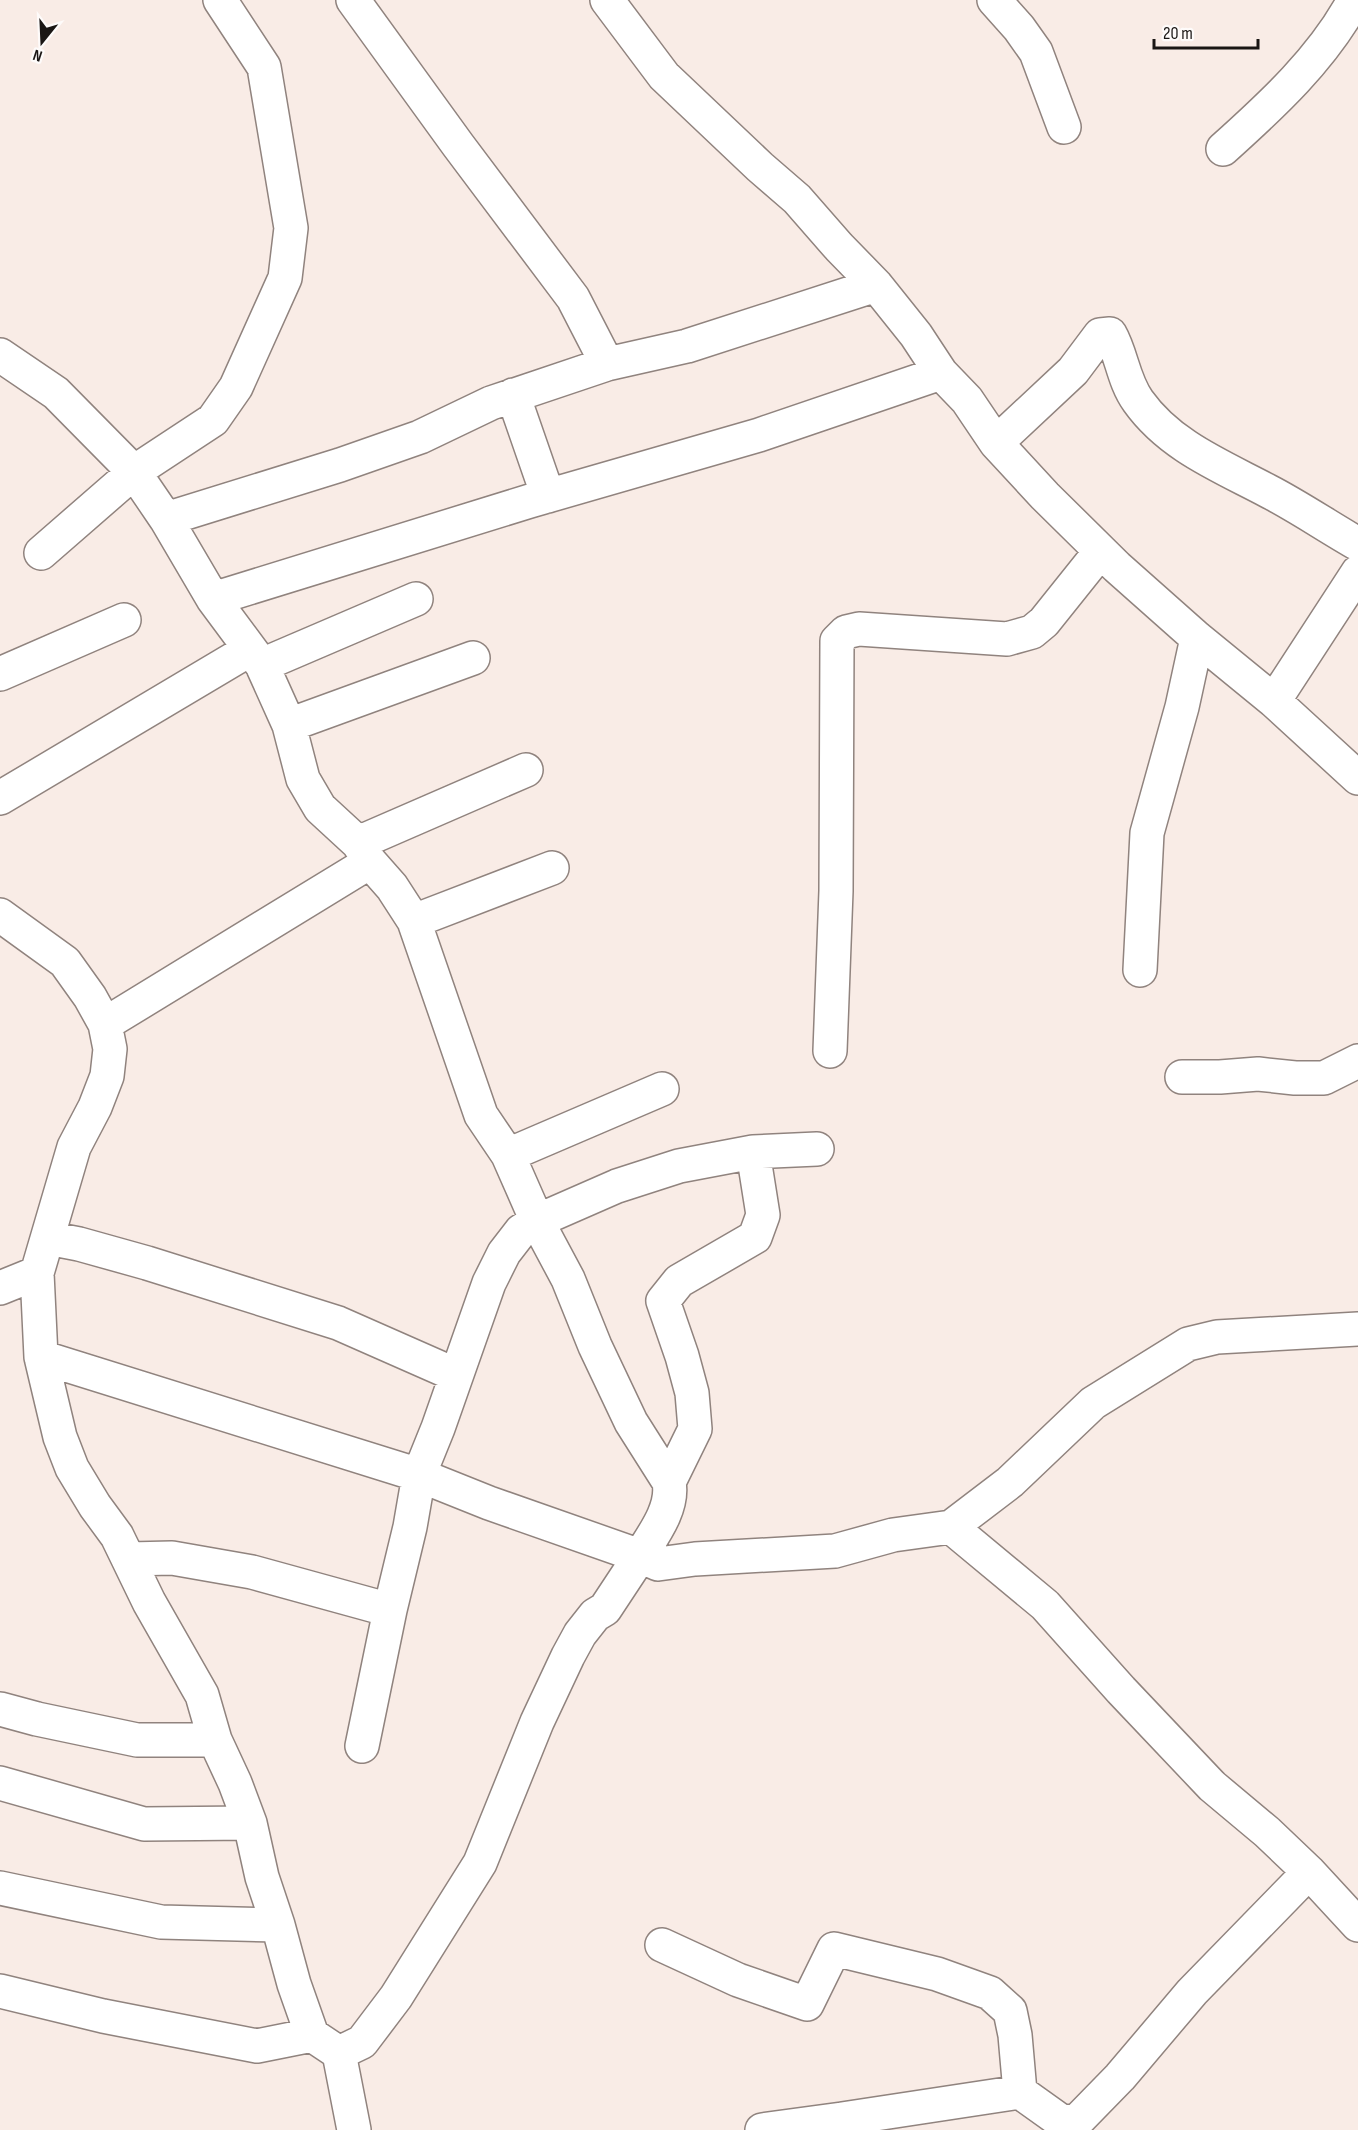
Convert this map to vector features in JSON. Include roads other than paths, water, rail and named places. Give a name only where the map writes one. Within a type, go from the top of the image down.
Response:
[{"type":"street","points":[[41,553],[135,472],[213,420],[236,387],[285,278],[291,228],[264,67],[220,0]]},
{"type":"street","points":[[353,0],[573,298],[607,364]]},
{"type":"street","points":[[607,0],[664,76],[742,151],[797,199],[876,285],[916,335],[941,373],[967,400],[996,443],[1045,496],[1100,552],[1197,638],[1274,701],[1358,778]]},
{"type":"street","points":[[994,0],[1019,28],[1036,52],[1064,126]]},
{"type":"street","points":[[1223,149],[1261,115],[1318,54],[1337,30],[1354,0]]},
{"type":"street","points":[[165,519],[410,441],[491,403],[607,364],[687,346],[876,285]]},
{"type":"street","points":[[996,443],[1073,371],[1100,335],[1107,333],[1113,340],[1118,358],[1134,394],[1144,409],[1166,431],[1204,459],[1269,491],[1358,544]]},
{"type":"street","points":[[0,355],[56,393],[135,472],[213,599],[256,657],[289,725],[303,779],[320,808],[364,852],[392,887],[414,921],[481,1115],[507,1155],[537,1221],[568,1279],[594,1346],[631,1422],[669,1482],[670,1491],[664,1514],[640,1556],[605,1609],[595,1615],[568,1656],[537,1722],[480,1863],[433,1940],[362,2042],[339,2053]]},
{"type":"street","points":[[213,599],[548,496],[759,435],[941,373]]},
{"type":"street","points":[[513,395],[548,496]]},
{"type":"street","points":[[830,1051],[836,891],[837,641],[846,632],[859,629],[1008,639],[1032,632],[1044,622],[1100,552]]},
{"type":"street","points":[[1274,701],[1358,572]]},
{"type":"street","points":[[0,798],[256,657],[416,599]]},
{"type":"street","points":[[0,674],[124,620]]},
{"type":"street","points":[[1140,970],[1147,832],[1182,707],[1197,638]]},
{"type":"street","points":[[289,725],[473,658]]},
{"type":"street","points":[[105,1024],[364,852],[526,770]]},
{"type":"street","points":[[414,921],[552,868]]},
{"type":"street","points":[[0,915],[64,962],[90,997],[105,1024],[110,1049],[107,1076],[95,1107],[74,1147],[37,1273],[41,1357],[60,1437],[72,1468],[117,1536],[149,1602],[201,1695],[215,1740],[250,1823],[262,1877],[312,2035],[339,2053],[354,2130]]},
{"type":"street","points":[[1182,1077],[1258,1074],[1324,1078],[1358,1061]]},
{"type":"street","points":[[507,1155],[662,1089]]},
{"type":"street","points":[[362,1746],[398,1571],[410,1527],[419,1475],[489,1283],[504,1253],[520,1231],[537,1221],[617,1186],[679,1166],[753,1152],[817,1149]]},
{"type":"street","points":[[669,1482],[694,1429],[692,1393],[663,1301],[679,1281],[756,1237],[763,1215],[753,1152]]},
{"type":"street","points":[[48,1238],[147,1263],[338,1323],[456,1375]]},
{"type":"street","points":[[0,1288],[37,1273]]},
{"type":"street","points":[[41,1357],[419,1475],[489,1503],[658,1564],[695,1559],[835,1551],[893,1535],[951,1527],[1010,1482],[1093,1403],[1188,1344],[1217,1337],[1358,1329]]},
{"type":"street","points":[[951,1527],[1045,1605],[1212,1786],[1267,1832],[1309,1872],[1358,1925]]},
{"type":"street","points":[[129,1559],[172,1558],[252,1572],[390,1610]]},
{"type":"street","points":[[0,1708],[37,1719],[137,1740],[215,1740]]},
{"type":"street","points":[[0,1783],[144,1824],[250,1823]]},
{"type":"street","points":[[762,2130],[843,2125],[1020,2092],[1062,2122],[1078,2120],[1120,2076],[1192,1992],[1309,1872]]},
{"type":"street","points":[[0,1888],[161,1922],[278,1925]]},
{"type":"street","points":[[662,1945],[738,1980],[807,2004],[834,1949],[937,1974],[990,1993],[1010,2011],[1015,2035],[1020,2092]]},
{"type":"street","points":[[0,1991],[103,2016],[257,2046],[312,2035]]}]
